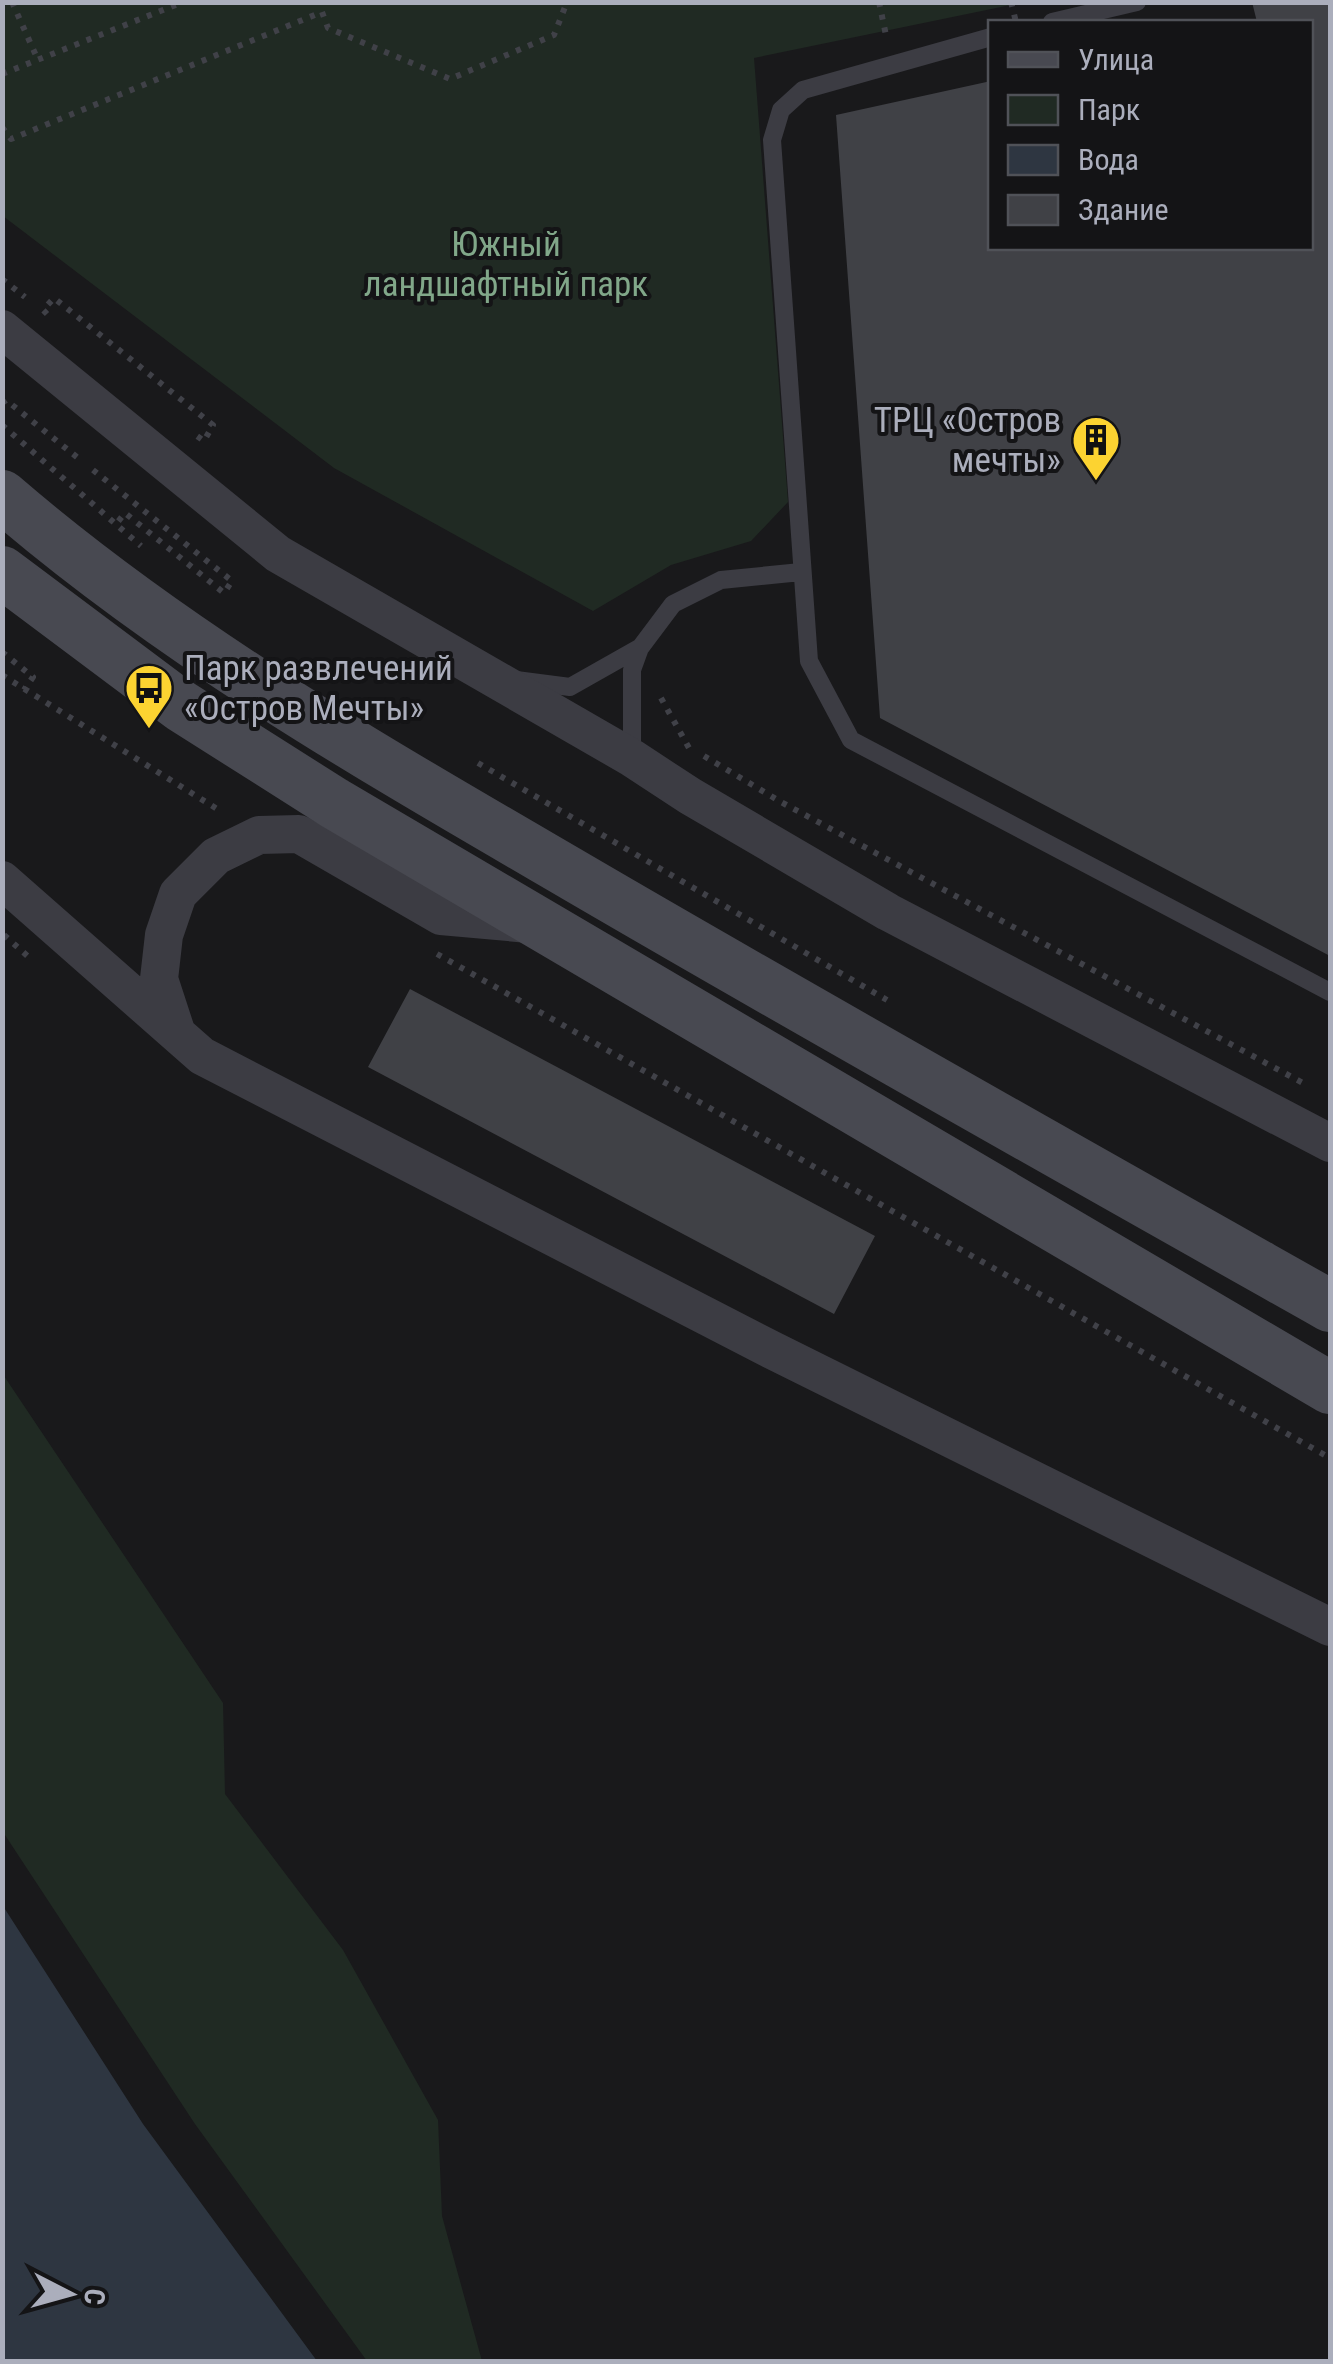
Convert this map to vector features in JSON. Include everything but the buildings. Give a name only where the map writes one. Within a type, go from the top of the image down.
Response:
[{"type":"main road","points":[[2,496],[144,609],[352,746],[753,980],[1330,1306]]},
{"type":"main road","points":[[2,572],[196,716],[334,803],[1330,1388]]},
{"type":"street","points":[[2,329],[278,554],[632,758],[888,912],[1330,1143]]},
{"type":"street","points":[[177,1033],[160,980],[164,935],[178,894],[216,856],[259,836],[299,834],[442,916],[543,925]]},
{"type":"street","points":[[2,880],[202,1056],[720,1323],[1330,1627]]},
{"type":"lane","points":[[1060,20],[1137,2]]},
{"type":"lane","points":[[988,37],[803,90],[781,110],[772,140],[809,662],[850,740],[1330,992]]},
{"type":"lane","points":[[632,758],[632,670],[640,648],[672,604],[721,580],[801,572]]},
{"type":"lane","points":[[492,677],[570,688],[640,648]]},
{"type":"path","points":[[12,2],[38,60]]},
{"type":"path","points":[[2,74],[183,2]]},
{"type":"path","points":[[318,2],[328,28],[450,80],[554,36],[567,2]]},
{"type":"path","points":[[879,2],[892,64]]},
{"type":"path","points":[[2,127],[11,140],[322,12]]},
{"type":"path","points":[[42,310],[54,298],[214,425],[204,441],[188,428]]},
{"type":"path","points":[[2,403],[6,400],[78,458]]},
{"type":"path","points":[[2,424],[143,548]]},
{"type":"path","points":[[93,470],[232,580],[224,592],[125,513],[116,524]]},
{"type":"path","points":[[2,652],[32,677],[24,690]]},
{"type":"path","points":[[2,675],[238,823]]},
{"type":"path","points":[[653,682],[686,746],[781,802],[1313,1088]]},
{"type":"path","points":[[425,946],[1330,1458]]},
{"type":"green space","name":"Южный ландшафтный парк","points":[[2,3],[1020,3],[754,58],[788,502],[751,541],[671,565],[593,611],[334,468],[3,216]]},
{"type":"green space","points":[[2,1373],[223,1703],[225,1794],[343,1950],[438,2120],[442,2216],[482,2361],[367,2361],[195,2124],[3,1832]]},
{"type":"water","points":[[3,1906],[143,2124],[317,2361],[3,2361]]},
{"type":"place","name":"ТРЦ «Остров мечты»","points":[[1096,482]]},
{"type":"place","name":"Парк развлечений «Остров Мечты»","points":[[149,730]]}]
